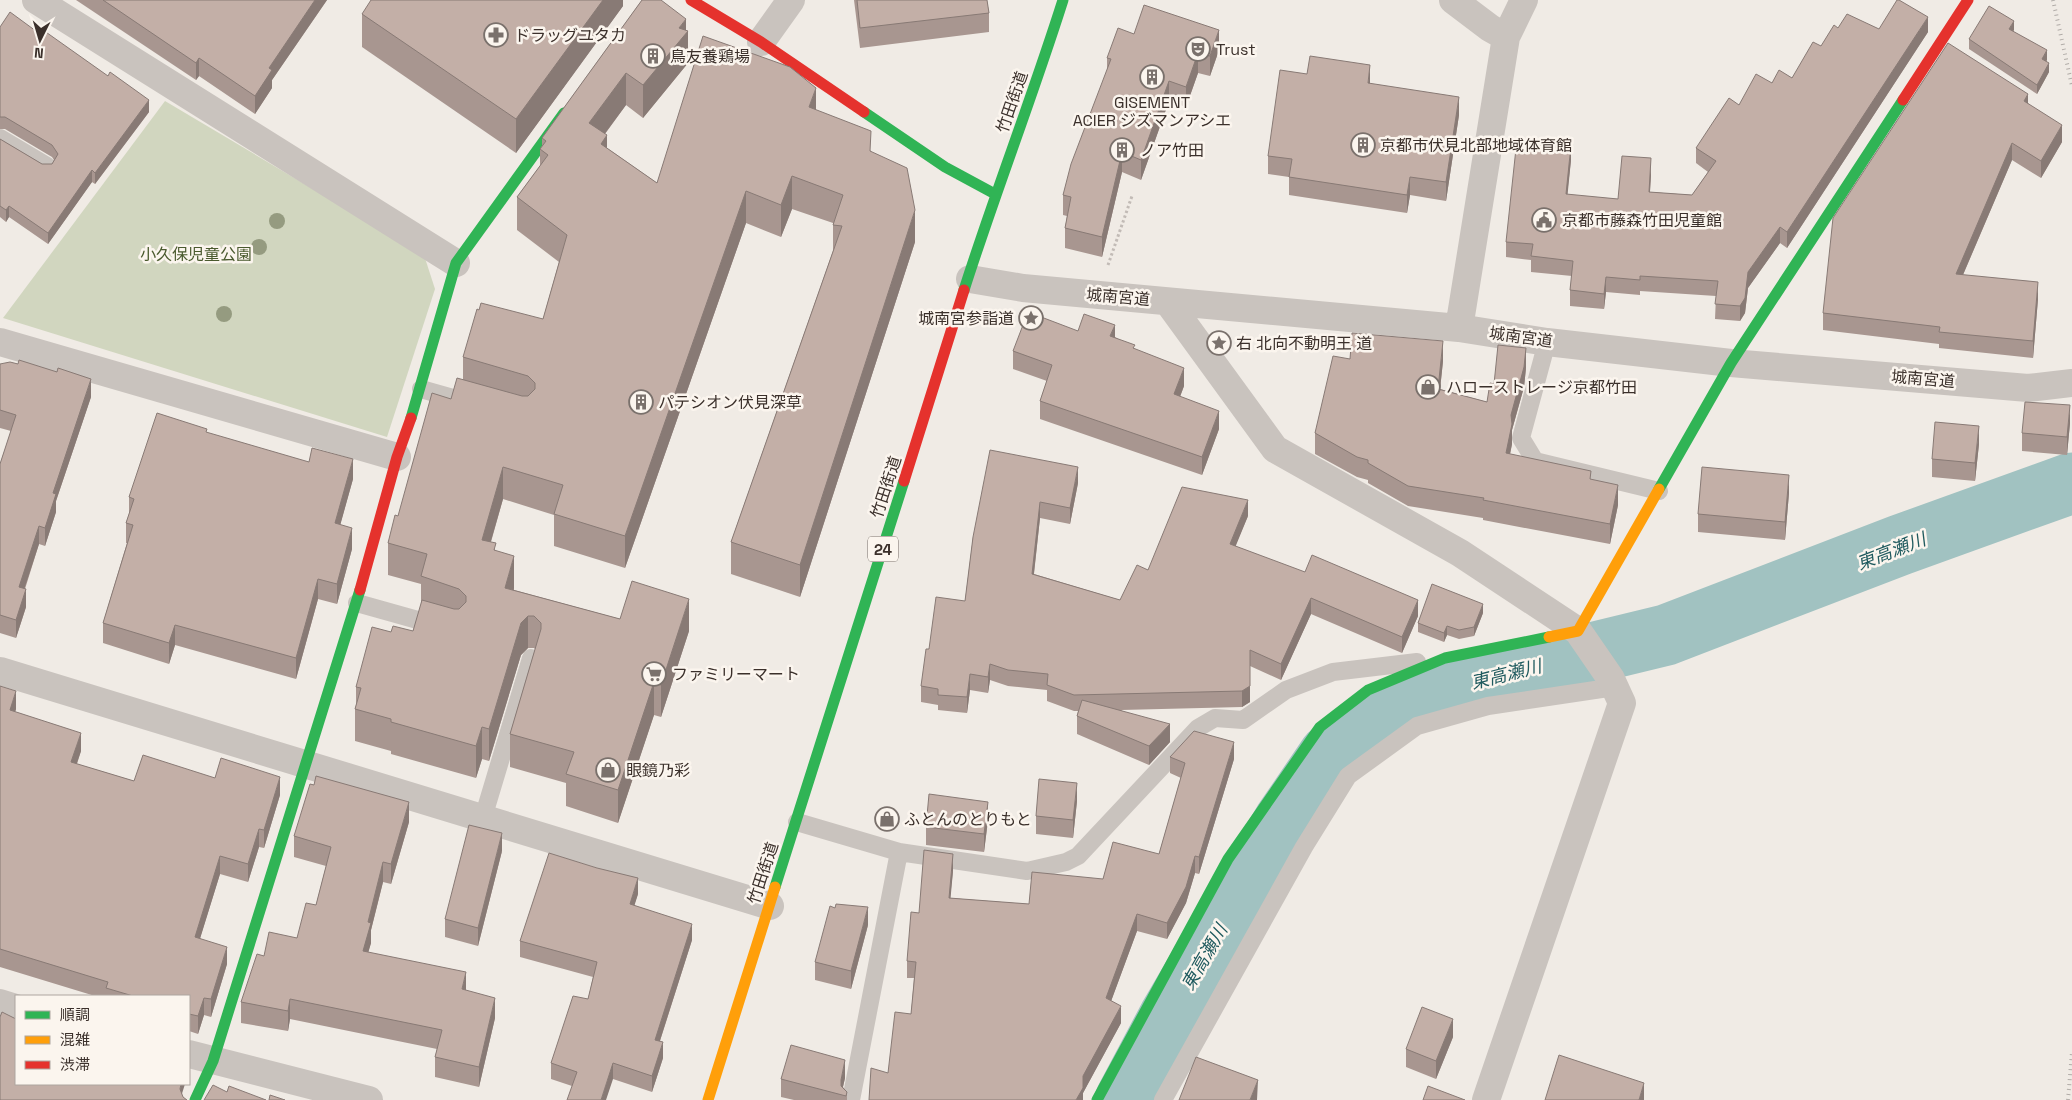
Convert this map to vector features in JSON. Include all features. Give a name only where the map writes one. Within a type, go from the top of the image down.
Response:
[{"type":"main road","points":[[691,0],[761,42],[945,167],[995,194]]},
{"type":"main road","name":"竹田街道","points":[[708,1100],[970,278],[995,194],[1026,115],[1063,0]]},
{"type":"main road","points":[[1096,1100],[1228,859],[1320,727],[1368,690],[1445,658],[1580,634],[1731,363],[1968,0]]},
{"type":"main road","points":[[195,1100],[201,1057],[308,765],[357,603],[397,457],[421,388],[456,263],[571,104]]},
{"type":"street","points":[[36,0],[456,263]]},
{"type":"street","points":[[761,42],[790,0]]},
{"type":"street","points":[[1452,0],[1490,28],[1506,37]]},
{"type":"street","points":[[1459,328],[1506,37],[1524,0]]},
{"type":"street","name":"城南宮道","points":[[970,278],[1023,288],[1459,328],[1548,342],[1731,363],[2028,388],[2072,383]]},
{"type":"street","points":[[1168,302],[1275,449],[1460,553],[1580,634],[1613,683],[1622,703],[1486,1100]]},
{"type":"street","points":[[2,351],[397,457]]},
{"type":"street","points":[[0,671],[770,906]]},
{"type":"street","points":[[0,1003],[15,1008]]},
{"type":"street","points":[[201,1057],[369,1100]]},
{"type":"lane","points":[[1940,42],[1956,53]]},
{"type":"lane","points":[[0,138],[46,166]]},
{"type":"lane","points":[[1548,342],[1521,438],[1535,461],[1659,490]]},
{"type":"lane","points":[[421,388],[487,408]]},
{"type":"lane","points":[[357,603],[456,631]]},
{"type":"lane","points":[[483,818],[531,658]]},
{"type":"lane","points":[[797,822],[899,852],[1026,871],[1066,862],[1078,856],[1198,728],[1215,718],[1243,720],[1286,690],[1333,672],[1445,658]]},
{"type":"lane","points":[[1163,1100],[1304,846],[1348,776],[1417,726],[1488,706],[1613,683]]},
{"type":"lane","points":[[851,1100],[899,852]]},
{"type":"path","points":[[1107,268],[1132,196]]},
{"type":"green space","name":"小久保児童公園","points":[[165,101],[424,255],[435,289],[387,437],[3,318]]},
{"type":"building","points":[[103,0],[315,0],[269,68],[272,70],[255,96],[199,58],[196,63]]},
{"type":"building","points":[[371,0],[603,0],[516,119],[362,14]]},
{"type":"building","points":[[642,0],[661,0],[686,19],[679,28],[688,31],[643,85],[626,73],[589,123],[607,135],[601,144],[657,183],[703,36],[790,67],[816,88],[809,107],[871,131],[870,151],[907,168],[915,210],[800,565],[731,542],[842,226],[833,225],[843,195],[792,176],[781,205],[746,191],[625,536],[554,514],[563,485],[503,467],[482,540],[496,543],[494,550],[514,556],[505,588],[620,619],[632,581],[689,599],[661,685],[654,682],[618,790],[566,774],[574,752],[510,734],[541,629],[541,623],[534,616],[528,616],[521,623],[489,729],[482,727],[476,746],[391,722],[391,719],[355,709],[361,688],[356,687],[372,627],[391,632],[393,626],[413,631],[422,600],[454,609],[459,609],[466,602],[466,596],[459,589],[421,576],[427,554],[388,543],[395,515],[398,516],[432,393],[451,399],[457,378],[522,396],[528,396],[535,389],[535,383],[528,376],[463,357],[477,309],[479,310],[481,303],[543,319],[567,235],[517,197],[548,155],[540,149],[546,141],[542,138]]},
{"type":"building","points":[[857,0],[987,0],[989,13],[860,28]]},
{"type":"building","points":[[1897,0],[1928,17],[1787,232],[1780,227],[1748,272],[1745,298],[1740,306],[1715,304],[1718,281],[1640,276],[1640,280],[1606,277],[1604,294],[1570,290],[1573,261],[1531,256],[1533,244],[1506,242],[1517,139],[1571,145],[1566,194],[1618,199],[1622,156],[1651,158],[1649,192],[1692,195],[1716,161],[1696,148],[1729,98],[1739,105],[1756,74],[1772,83],[1779,70],[1792,78],[1813,42],[1821,46],[1834,25],[1838,28],[1847,14],[1879,29]]},
{"type":"building","points":[[1144,5],[1219,30],[1210,56],[1198,53],[1186,87],[1169,81],[1141,160],[1122,152],[1102,237],[1065,228],[1071,197],[1063,195],[1071,164],[1111,59],[1107,58],[1118,28],[1134,34]]},
{"type":"building","points":[[1989,6],[2014,21],[2009,29],[2047,50],[2042,59],[2049,63],[2037,85],[1969,39]]},
{"type":"building","points":[[10,12],[40,34],[43,30],[108,76],[110,72],[149,100],[95,173],[92,170],[48,233],[9,206],[6,210],[0,206],[0,139],[42,164],[52,164],[58,154],[52,145],[5,117],[0,117],[0,27]]},
{"type":"building","points":[[1948,43],[2028,94],[2024,101],[2062,125],[2041,161],[2012,143],[1956,274],[2038,282],[2033,341],[1939,332],[1940,327],[1823,313],[1833,218]]},
{"type":"building","name":"京都市伏見北部地域体育館","points":[[1310,56],[1370,65],[1368,83],[1459,97],[1446,182],[1410,177],[1407,195],[1289,177],[1292,159],[1268,156],[1280,70],[1307,74]]},
{"type":"building","points":[[1028,312],[1078,331],[1084,314],[1115,325],[1110,336],[1135,345],[1133,348],[1184,368],[1174,394],[1219,411],[1202,457],[1040,401],[1052,365],[1013,351]]},
{"type":"building","points":[[1352,333],[1443,341],[1438,389],[1487,402],[1490,383],[1494,384],[1498,345],[1526,348],[1524,367],[1511,415],[1512,424],[1506,453],[1591,471],[1590,479],[1618,485],[1610,524],[1483,500],[1484,498],[1408,486],[1368,463],[1368,460],[1357,457],[1315,433],[1333,356],[1350,359]]},
{"type":"building","points":[[19,360],[57,372],[58,368],[91,379],[53,493],[56,494],[45,528],[39,526],[19,587],[26,589],[16,620],[0,615],[0,464],[16,415],[0,410],[0,364],[10,362],[18,364]]},
{"type":"building","points":[[2025,402],[2070,405],[2067,437],[2022,433]]},
{"type":"building","points":[[157,413],[207,429],[206,432],[309,462],[312,448],[353,459],[335,523],[352,528],[337,584],[318,579],[296,658],[175,625],[169,643],[103,623],[133,525],[126,523],[134,499],[129,497]]},
{"type":"building","points":[[1935,422],[1979,426],[1975,463],[1932,459]]},
{"type":"building","points":[[990,450],[1078,467],[1070,508],[1040,502],[1032,574],[1120,600],[1137,565],[1148,570],[1182,487],[1248,500],[1230,544],[1305,572],[1312,555],[1418,600],[1402,637],[1311,598],[1281,664],[1250,650],[1250,686],[1242,691],[1074,695],[1047,685],[1048,674],[1008,670],[990,664],[988,677],[970,674],[967,697],[938,695],[938,689],[921,686],[926,649],[929,649],[936,597],[965,601],[973,537]]},
{"type":"building","points":[[1702,467],[1789,475],[1785,522],[1698,514]]},
{"type":"building","points":[[1432,584],[1483,604],[1474,627],[1459,630],[1447,626],[1444,633],[1418,623]]},
{"type":"building","points":[[0,686],[16,691],[10,710],[81,733],[71,762],[134,781],[143,755],[215,778],[221,758],[280,777],[264,830],[259,829],[248,864],[220,856],[195,937],[227,947],[211,999],[204,998],[198,1016],[190,1014],[190,995],[130,995],[106,988],[108,982],[0,949]]},
{"type":"building","points":[[1082,700],[1170,724],[1149,746],[1077,716]]},
{"type":"building","points":[[1194,731],[1234,742],[1199,857],[1195,856],[1186,887],[1167,923],[1137,914],[1106,998],[1121,1006],[1083,1076],[1083,1088],[1076,1100],[869,1100],[871,1068],[888,1073],[895,1012],[911,1014],[916,962],[907,961],[911,912],[919,913],[924,850],[953,854],[949,898],[1029,904],[1032,872],[1103,879],[1113,842],[1159,854],[1185,763],[1170,757]]},
{"type":"building","points":[[316,776],[409,802],[391,864],[383,862],[368,922],[371,923],[363,951],[466,972],[462,989],[495,998],[479,1067],[435,1057],[442,1030],[290,999],[288,1011],[241,1002],[257,954],[264,956],[269,932],[297,938],[306,903],[316,905],[331,847],[294,836],[310,784],[314,785]]},
{"type":"building","points":[[1039,779],[1077,783],[1073,820],[1036,816]]},
{"type":"building","points":[[929,794],[988,802],[984,834],[926,827]]},
{"type":"building","points":[[469,825],[502,833],[478,928],[445,919]]},
{"type":"building","points":[[549,853],[638,878],[630,904],[692,924],[655,1040],[663,1042],[652,1076],[613,1063],[601,1100],[567,1100],[577,1072],[551,1063],[573,996],[588,999],[597,962],[520,941]]},
{"type":"building","points":[[836,904],[868,907],[851,971],[815,962],[830,906],[835,908]]},
{"type":"building","points":[[1422,1007],[1453,1019],[1436,1061],[1406,1049]]},
{"type":"building","points":[[2,1012],[15,1018],[15,1085],[181,1085],[180,1089],[183,1097],[187,1100],[0,1100],[0,1017]]},
{"type":"building","points":[[791,1045],[845,1060],[841,1086],[847,1092],[846,1096],[781,1079]]},
{"type":"building","points":[[1559,1055],[1644,1083],[1639,1100],[1545,1100]]},
{"type":"building","points":[[1196,1057],[1258,1080],[1250,1100],[1179,1100]]},
{"type":"building","points":[[213,1085],[227,1092],[229,1086],[266,1100],[204,1100]]},
{"type":"building","points":[[1428,1086],[1465,1100],[1423,1100]]},
{"type":"building","points":[[270,1095],[285,1100],[269,1100]]},
{"type":"waterway","name":"東高瀬川","points":[[1125,1100],[1169,1017],[1284,821],[1329,755],[1415,696],[1666,635],[1900,545],[2072,483]]},
{"type":"railway","points":[[2053,0],[2072,86]]},
{"type":"railway","points":[[2068,1100],[2072,1052]]},
{"type":"traffic: fast","points":[[964,290],[1063,0]]},
{"type":"traffic: fast","points":[[1659,489],[1731,363],[1903,100]]},
{"type":"traffic: fast","points":[[864,112],[945,167],[995,194]]},
{"type":"traffic: fast","points":[[411,418],[456,263],[564,113]]},
{"type":"traffic: fast","points":[[775,887],[904,481]]},
{"type":"traffic: fast","points":[[195,1100],[213,1061],[360,590]]},
{"type":"traffic: fast","points":[[1097,1100],[1228,859],[1320,727],[1368,690],[1445,658],[1549,637]]},
{"type":"traffic: slow","points":[[1549,637],[1578,631],[1659,489]]},
{"type":"traffic: slow","points":[[708,1100],[775,887]]},
{"type":"traffic: jam","points":[[691,0],[761,42],[864,112]]},
{"type":"traffic: jam","points":[[1903,100],[1968,0]]},
{"type":"traffic: jam","points":[[904,481],[964,290]]},
{"type":"traffic: jam","points":[[360,590],[397,457],[411,418]]},
{"type":"place","name":"ドラッグユタカ","points":[[496,35]]},
{"type":"place","name":"Trust","points":[[1198,49]]},
{"type":"place","name":"鳥友養鶏場","points":[[653,56]]},
{"type":"place","name":"GISEMENT ACIER ジズマンアシエ","points":[[1152,77]]},
{"type":"place","name":"京都市伏見北部地域体育館","points":[[1363,145]]},
{"type":"place","name":"ノア竹田","points":[[1122,150]]},
{"type":"place","name":"京都市藤森竹田児童館","points":[[1544,220]]},
{"type":"place","name":"城南宮参詣道","points":[[1031,318]]},
{"type":"place","name":"右 北向不動明王 道","points":[[1219,343]]},
{"type":"place","name":"ハローストレージ京都竹田","points":[[1428,387]]},
{"type":"place","name":"パテシオン伏見深草","points":[[641,402]]},
{"type":"place","name":"ファミリーマート","points":[[654,674]]},
{"type":"place","name":"眼鏡乃彩","points":[[608,770]]},
{"type":"place","name":"ふとんのとりもと","points":[[887,819]]}]
